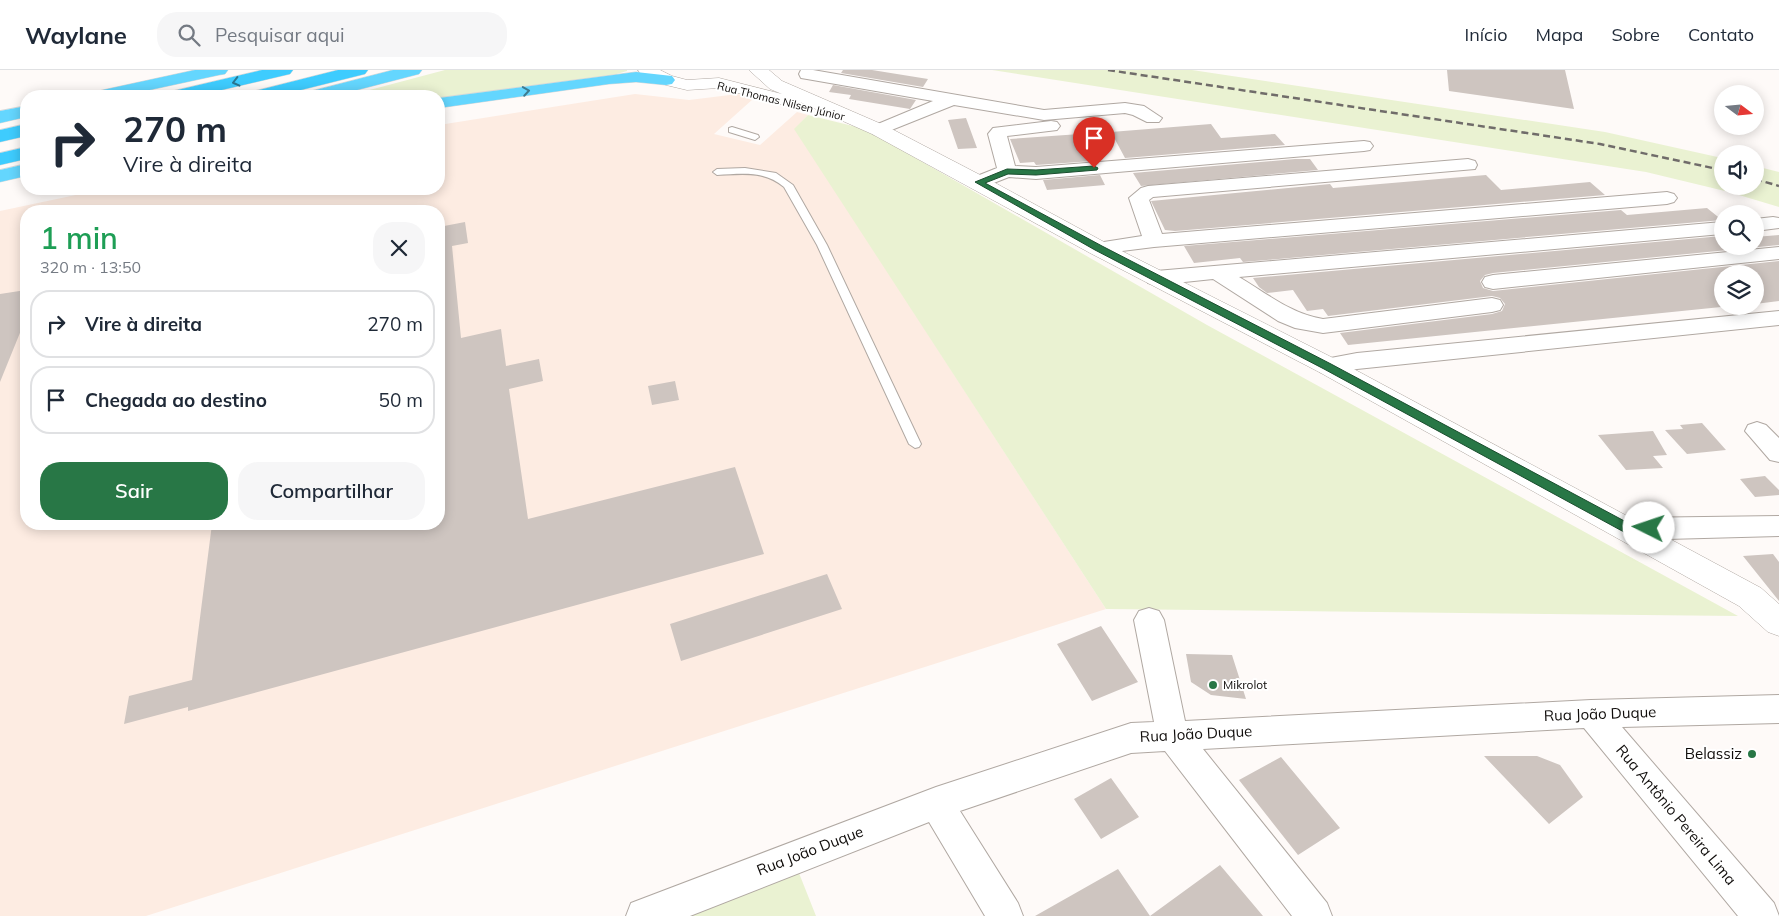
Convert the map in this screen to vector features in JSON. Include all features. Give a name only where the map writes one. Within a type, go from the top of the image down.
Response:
[{"type":"highway","points":[[123,90],[196,70]]},
{"type":"highway","points":[[125,90],[219,70]]},
{"type":"highway","points":[[200,90],[284,70]]},
{"type":"highway","points":[[280,90],[359,70]]},
{"type":"highway","points":[[337,90],[413,70]]},
{"type":"highway","points":[[445,102],[609,79],[636,77],[666,80]]},
{"type":"highway","points":[[0,118],[20,113]]},
{"type":"highway","points":[[0,136],[20,131]]},
{"type":"highway","points":[[0,159],[20,155]]},
{"type":"highway","points":[[0,176],[20,171]]},
{"type":"highway","points":[[0,183],[20,178]]},
{"type":"street","name":"Rua Thomas Nilsen Júnior","points":[[647,70],[666,80],[687,84],[719,83],[795,99],[879,130],[979,182],[1098,248],[1328,366],[1628,529],[1750,597],[1779,624]]},
{"type":"street","points":[[719,83],[744,70]]},
{"type":"street","name":"Rua Thomas Nilsen Júnior","points":[[758,70],[795,99]]},
{"type":"street","points":[[807,74],[1051,116],[1133,109],[1153,118]]},
{"type":"street","points":[[879,130],[953,99]]},
{"type":"street","points":[[1007,171],[997,134],[999,132],[1120,121]]},
{"type":"street","points":[[979,182],[1007,171],[1036,173],[1364,146]]},
{"type":"street","points":[[1154,241],[1139,198],[1148,192],[1468,165]]},
{"type":"street","points":[[1098,248],[1154,241],[1667,198]]},
{"type":"street","points":[[1156,278],[1714,229]]},
{"type":"street","points":[[1493,282],[1779,253]]},
{"type":"street","points":[[1217,272],[1286,316],[1303,323],[1323,326],[1492,304]]},
{"type":"street","points":[[1328,366],[1357,361],[1779,318]]},
{"type":"street","points":[[1757,431],[1779,453]]},
{"type":"street","points":[[1628,529],[1779,526]]},
{"type":"street","points":[[1149,620],[1172,735],[1314,916]]},
{"type":"street","name":"Rua João Duque","points":[[644,916],[936,803],[1131,738],[1591,714],[1779,709]]},
{"type":"street","name":"Rua Antônio Pereira Lima","points":[[1591,714],[1761,916]]},
{"type":"street","points":[[936,803],[1006,916]]},
{"type":"lane","points":[[732,130],[755,137]]},
{"type":"lane","points":[[717,172],[767,171],[780,177],[788,185],[822,244],[915,444]]},
{"type":"shaded area","points":[[635,94],[689,100],[738,94],[753,99],[714,134],[760,145],[797,112],[808,115],[795,129],[1106,609],[146,916],[0,916],[0,211],[20,207],[20,530],[445,530],[445,205],[28,205],[76,195],[445,195],[445,124]]},
{"type":"green space","points":[[445,70],[627,70],[613,75],[445,98],[445,90],[370,90]]},
{"type":"green space","points":[[992,70],[1192,70],[1605,132],[1714,156],[1714,188],[1646,172]]},
{"type":"green space","points":[[808,115],[865,129],[1207,325],[1738,616],[1106,609],[794,129]]},
{"type":"green space","points":[[1764,168],[1779,172],[1779,207],[1739,195],[1764,195]]},
{"type":"green space","points":[[793,858],[816,916],[669,916]]},
{"type":"building","points":[[843,70],[872,70],[928,79],[923,87],[841,73]]},
{"type":"building","points":[[1447,70],[1565,70],[1574,109],[1449,91]]},
{"type":"building","points":[[833,85],[916,100],[910,109],[849,99],[851,95],[829,92]]},
{"type":"building","points":[[966,118],[977,148],[958,149],[948,120]]},
{"type":"building","points":[[1211,124],[1221,138],[1275,134],[1285,145],[1125,158],[1111,132]]},
{"type":"building","points":[[1080,134],[1093,161],[1036,165],[1034,162],[1020,163],[1010,139]]},
{"type":"building","points":[[1310,159],[1318,170],[1141,186],[1133,173]]},
{"type":"building","points":[[1100,175],[1105,185],[1047,190],[1043,180]]},
{"type":"building","points":[[1486,175],[1501,190],[1590,182],[1605,195],[1175,231],[1165,230],[1151,201],[1330,184],[1333,188]]},
{"type":"building","points":[[1707,208],[1714,214],[1714,221],[1243,262],[1240,258],[1194,263],[1184,246],[1621,210],[1627,215]]},
{"type":"building","points":[[465,222],[468,243],[452,246],[461,338],[501,329],[506,366],[539,359],[543,381],[509,389],[528,519],[735,467],[764,554],[188,711],[188,707],[124,724],[129,696],[192,680],[211,530],[445,530],[445,226]]},
{"type":"building","points":[[1779,235],[1779,245],[1764,246],[1764,236]]},
{"type":"building","points":[[1714,237],[1714,251],[1493,273],[1485,275],[1480,281],[1483,288],[1493,291],[1714,268],[1714,308],[1348,345],[1340,333],[1492,314],[1502,311],[1505,304],[1500,298],[1492,296],[1328,316],[1323,309],[1307,311],[1293,290],[1267,293],[1259,287],[1253,278]]},
{"type":"building","points":[[1779,261],[1779,301],[1764,303],[1764,265],[1741,265]]},
{"type":"building","points":[[20,291],[20,333],[0,382],[0,294]]},
{"type":"building","points":[[675,381],[679,400],[652,405],[648,386]]},
{"type":"building","points":[[1702,423],[1726,450],[1687,454],[1665,430],[1683,429],[1680,425]]},
{"type":"building","points":[[1653,431],[1667,455],[1653,456],[1663,468],[1626,470],[1598,435]]},
{"type":"building","points":[[1765,476],[1779,490],[1779,495],[1755,497],[1740,479]]},
{"type":"building","points":[[1773,554],[1779,562],[1779,601],[1743,556]]},
{"type":"building","points":[[827,574],[842,609],[681,661],[670,624]]},
{"type":"building","points":[[1101,626],[1138,682],[1092,701],[1057,644]]},
{"type":"building","points":[[1186,654],[1232,655],[1246,699],[1211,695],[1191,682]]},
{"type":"building","points":[[1484,756],[1537,756],[1560,765],[1583,797],[1549,824]]},
{"type":"building","points":[[1281,757],[1340,828],[1298,855],[1239,780]]},
{"type":"building","points":[[1111,778],[1139,817],[1101,839],[1074,799]]},
{"type":"building","points":[[1220,865],[1263,916],[1150,916]]},
{"type":"building","points":[[1118,869],[1150,916],[1035,916]]},
{"type":"railway","points":[[1108,70],[1600,144],[1714,168]]},
{"type":"railway","points":[[1764,182],[1779,186]]},
{"type":"place","name":"Mikrolot","points":[[1213,685]]},
{"type":"place","name":"Belassiz","points":[[1752,754]]},
{"type":"route","points":[[1094,168],[1036,173],[1007,171],[979,182],[1098,248],[1328,366],[1628,529],[1649,528]]}]
